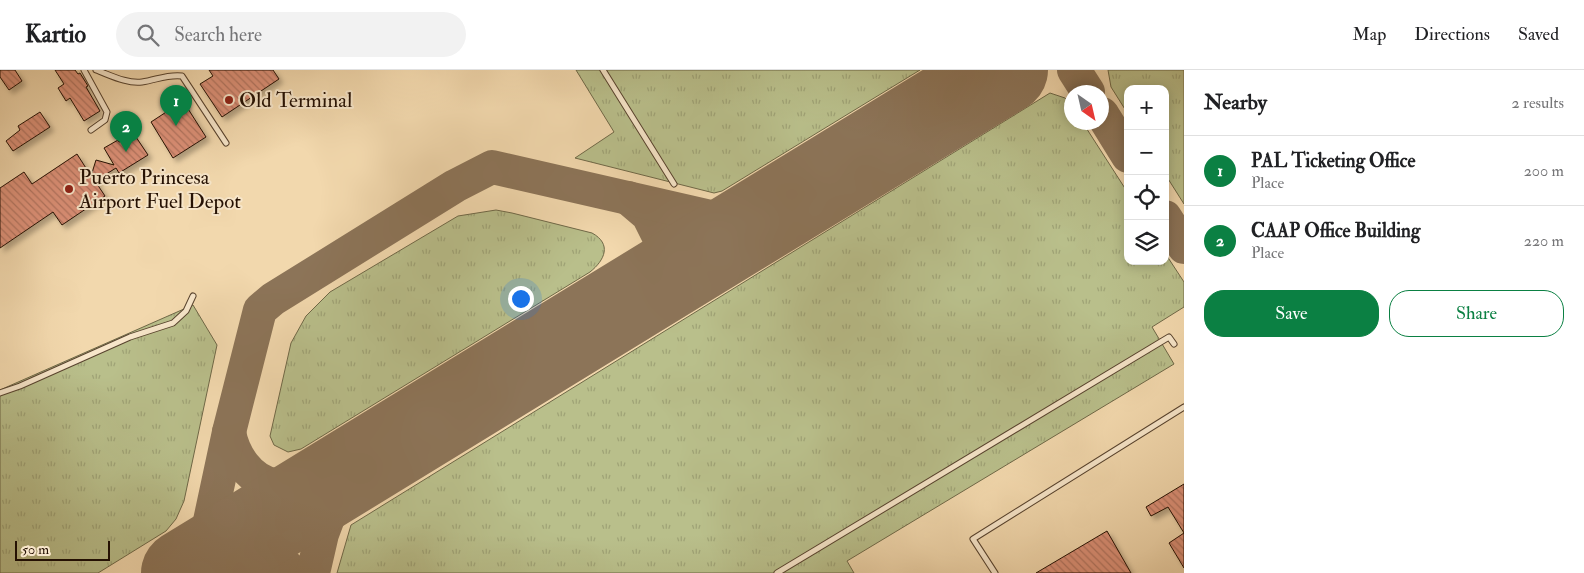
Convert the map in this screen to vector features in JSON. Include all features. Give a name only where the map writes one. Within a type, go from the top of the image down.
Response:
[{"type":"lane","points":[[84,70],[107,112],[106,120],[91,130]]},
{"type":"lane","points":[[96,70],[114,77],[141,82],[175,75],[182,76],[226,143]]},
{"type":"lane","points":[[603,70],[674,184]]},
{"type":"lane","points":[[0,393],[130,337],[173,323],[186,311],[193,296]]},
{"type":"lane","points":[[777,573],[1169,337],[1174,344]]},
{"type":"lane","points":[[995,573],[973,539],[1184,408]]},
{"type":"green space","points":[[576,70],[920,70],[722,191],[714,193],[575,158],[614,132]]},
{"type":"green space","points":[[1108,70],[1184,70],[1184,204],[1169,180],[1169,85],[1124,85],[1124,108],[1111,87]]},
{"type":"green space","points":[[1050,93],[1064,98],[1064,130],[1088,130],[1124,187],[1124,265],[1169,265],[1169,259],[1184,282],[1184,307],[1152,327],[1174,364],[847,561],[854,573],[337,573],[351,525]]},
{"type":"green space","points":[[496,210],[592,233],[602,242],[604,252],[602,257],[590,272],[301,449],[288,452],[274,445],[270,436],[291,343],[306,316],[330,292],[458,216]]},
{"type":"green space","points":[[193,305],[217,345],[184,501],[176,519],[166,531],[98,573],[0,573],[0,390]]},
{"type":"building","points":[[0,70],[15,70],[22,81],[9,90],[0,77]]},
{"type":"building","points":[[55,70],[75,70],[78,74],[80,73],[100,111],[84,121],[70,98],[66,101],[58,88],[64,84]]},
{"type":"building","name":"Old Terminal","points":[[209,70],[273,70],[279,79],[222,117],[200,84],[213,76]]},
{"type":"building","points":[[183,101],[206,137],[173,158],[151,122]]},
{"type":"building","points":[[40,112],[50,127],[13,151],[6,141],[20,130],[18,126]]},
{"type":"building","points":[[136,137],[148,155],[119,173],[116,168],[95,181],[105,196],[62,225],[53,212],[0,248],[0,188],[24,172],[32,184],[77,154],[91,176],[96,160],[114,165],[104,148],[118,140],[124,144]]},
{"type":"building","points":[[1184,484],[1184,533],[1168,507],[1151,516],[1146,507]]},
{"type":"building","points":[[1107,531],[1131,573],[1036,573]]},
{"type":"building","points":[[1184,533],[1184,568],[1169,543]]},
{"type":"taxiway","points":[[1074,70],[1084,85]]},
{"type":"taxiway","points":[[1109,125],[1124,150]]},
{"type":"taxiway","points":[[201,563],[229,432],[260,310],[273,299],[455,186],[492,167],[724,220],[754,224]]},
{"type":"taxiway","points":[[628,198],[648,215],[659,237],[664,279]]},
{"type":"taxiway","points":[[1167,220],[1184,247]]},
{"type":"taxiway","points":[[229,432],[238,458],[257,478],[280,486],[325,486]]},
{"type":"taxiway","points":[[313,573],[322,534],[344,475]]},
{"type":"taxiway","points":[[201,563],[226,551],[242,549],[266,555],[294,573]]},
{"type":"runway","points":[[184,573],[1005,70]]},
{"type":"place","name":"Old Terminal","points":[[229,100]]},
{"type":"place","name":"PAL Ticketing Office","points":[[176,126]]},
{"type":"place","name":"CAAP Office Building","points":[[126,152]]},
{"type":"place","name":"Puerto Princesa Airport Fuel Depot","points":[[69,189]]}]
